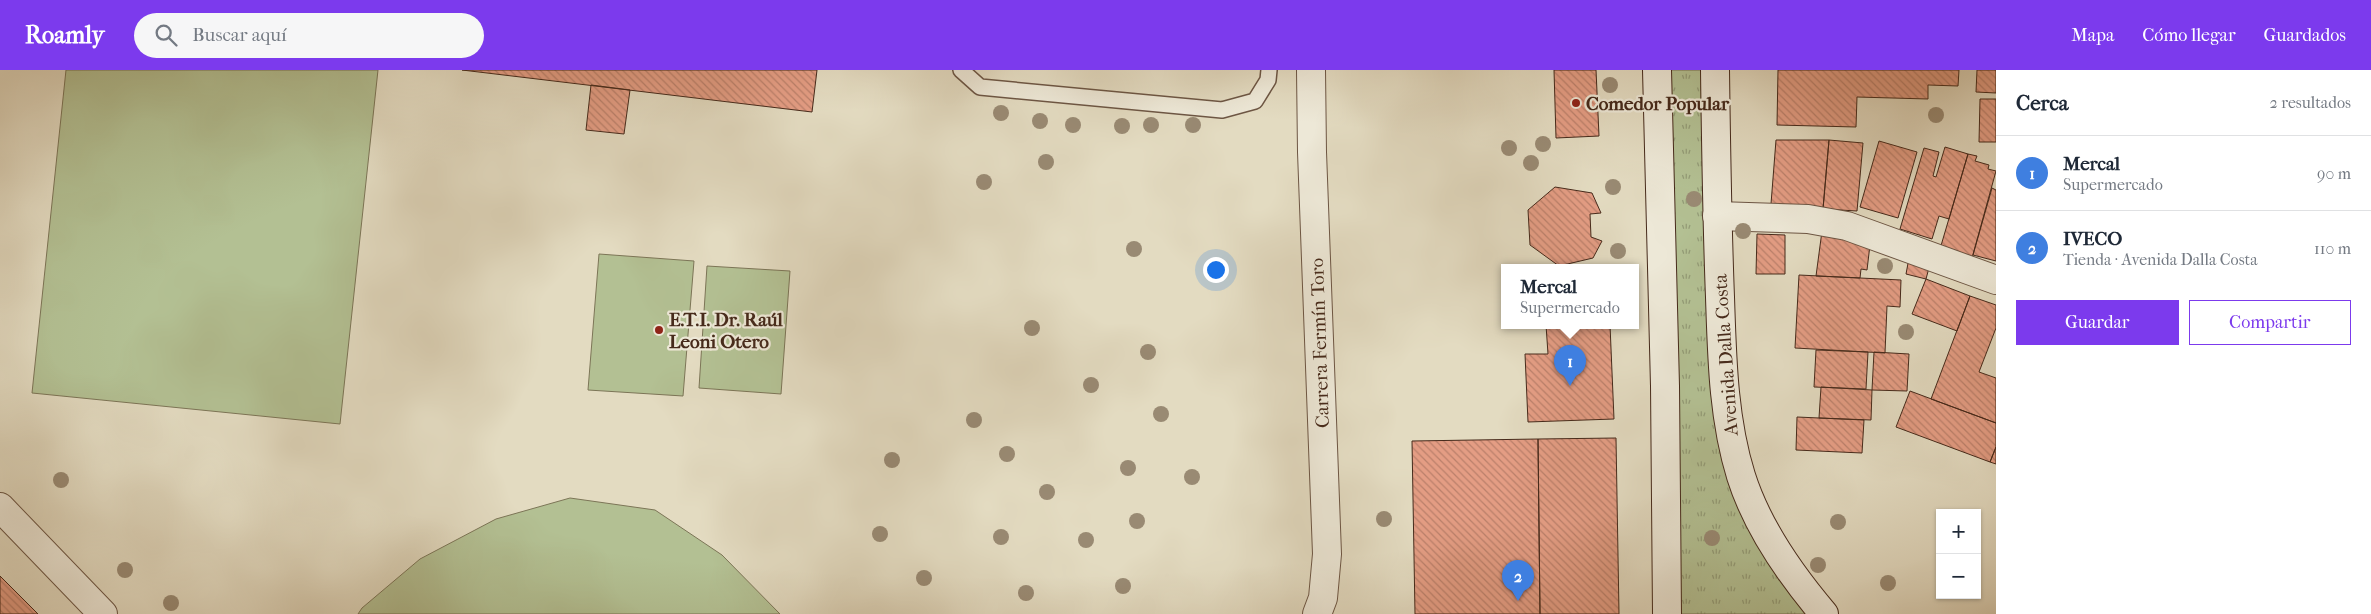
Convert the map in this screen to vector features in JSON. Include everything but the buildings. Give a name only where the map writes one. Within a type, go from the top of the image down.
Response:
[{"type":"street","name":"Carrera Fermín Toro","points":[[1312,70],[1312,152],[1327,554],[1323,598],[1317,614]]},
{"type":"street","points":[[1657,70],[1665,386],[1667,614]]},
{"type":"street","name":"Avenida Dalla Costa","points":[[1715,70],[1717,216],[1722,355],[1727,414],[1732,443],[1741,478],[1758,517],[1778,553],[1803,590],[1824,614]]},
{"type":"street","points":[[1717,216],[1808,219],[1847,226],[1996,280]]},
{"type":"street","points":[[0,507],[103,614]]},
{"type":"lane","points":[[961,70],[980,87],[1222,110],[1255,101],[1268,80],[1269,70]]},
{"type":"green space","points":[[66,70],[378,70],[340,424],[32,393]]},
{"type":"green space","points":[[1657,70],[1715,70],[1732,443],[1824,614],[1667,614]]},
{"type":"green space","points":[[599,254],[694,261],[683,396],[588,390]]},
{"type":"green space","points":[[707,266],[790,271],[781,394],[699,388]]},
{"type":"green space","points":[[570,498],[655,510],[722,555],[780,614],[358,614],[362,608],[420,559],[496,519]]},
{"type":"place","name":"Comedor Popular","points":[[1576,103]]},
{"type":"place","name":"E.T.I. Dr. Raúl Leoni Otero","points":[[659,330]]},
{"type":"place","name":"Mercal","points":[[1570,386]]},
{"type":"place","name":"IVECO","points":[[1518,601]]}]
